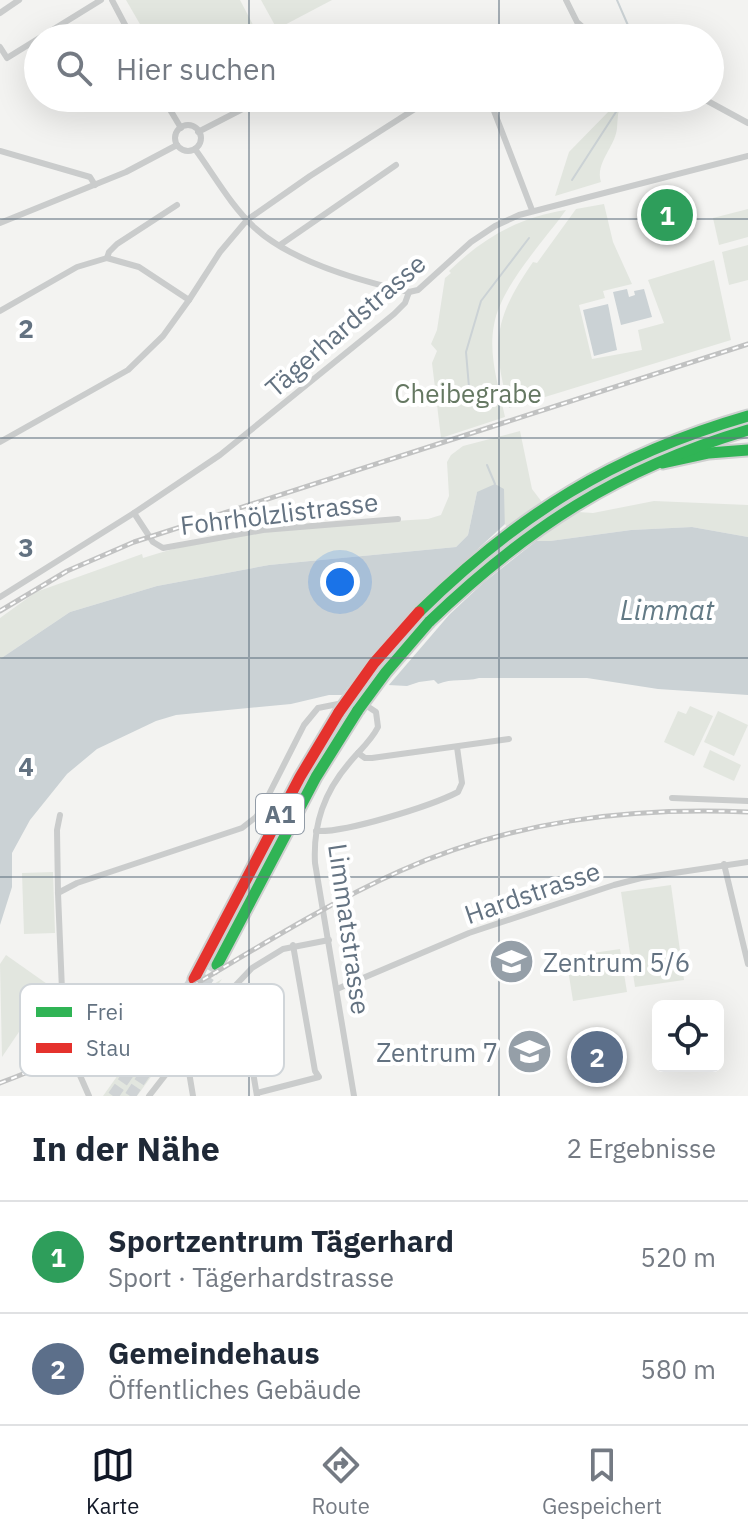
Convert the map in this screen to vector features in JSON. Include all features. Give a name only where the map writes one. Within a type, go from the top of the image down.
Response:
[{"type":"highway","name":"A1","points":[[194,979],[228,919],[303,770],[339,712],[380,656],[419,612],[467,565],[563,493],[622,461],[685,434],[748,416]]},
{"type":"highway","name":"A1","points":[[217,965],[358,705],[441,610],[534,530],[598,489],[697,445],[748,430]]},
{"type":"highway","points":[[643,467],[709,453],[748,450]]},
{"type":"street","points":[[0,13],[19,0]]},
{"type":"street","points":[[62,24],[101,0]]},
{"type":"street","points":[[112,0],[125,24]]},
{"type":"street","points":[[566,0],[579,24]]},
{"type":"street","points":[[0,47],[7,58],[24,48]]},
{"type":"street","points":[[724,110],[748,123]]},
{"type":"street","points":[[171,112],[181,128]]},
{"type":"street","points":[[198,132],[237,112]]},
{"type":"street","points":[[0,442],[128,370],[163,336],[220,252],[247,220],[410,112]]},
{"type":"street","points":[[494,112],[532,210]]},
{"type":"street","points":[[192,127],[198,132],[200,141],[195,149],[185,151],[177,145],[175,137],[181,128],[192,127]]},
{"type":"street","points":[[0,223],[95,185],[177,145]]},
{"type":"street","points":[[195,149],[247,220],[280,245],[343,273],[409,292]]},
{"type":"street","points":[[0,151],[87,176],[95,185]]},
{"type":"street","name":"Tägerhardstrasse","points":[[0,597],[220,455],[394,314],[405,303],[409,292],[418,290],[484,233],[506,220],[532,210],[748,156]]},
{"type":"street","points":[[280,245],[396,165]]},
{"type":"street","points":[[107,258],[117,244],[177,205]]},
{"type":"street","points":[[0,311],[77,267],[107,258],[139,267],[189,300]]},
{"type":"street","name":"Fohrhölzlistrasse","points":[[134,513],[153,542],[163,548],[286,527],[398,519]]},
{"type":"street","points":[[58,893],[77,883],[242,828],[256,817],[263,806],[310,716],[323,706],[358,705]]},
{"type":"street","name":"Limmatstrasse","points":[[354,1096],[315,863],[320,810],[329,792],[375,733],[379,721],[374,709],[358,705]]},
{"type":"street","points":[[358,753],[367,758],[509,739]]},
{"type":"street","points":[[316,831],[372,821],[458,792],[462,783],[457,747]]},
{"type":"street","points":[[672,798],[748,801]]},
{"type":"street","points":[[60,815],[57,830],[62,984]]},
{"type":"street","name":"Hardstrasse","points":[[337,989],[469,933],[614,885],[748,862]]},
{"type":"street","points":[[724,864],[748,964]]},
{"type":"street","points":[[237,984],[259,962],[293,945],[329,940]]},
{"type":"street","points":[[257,1094],[319,1077],[315,1071],[293,945]]},
{"type":"street","points":[[80,1076],[89,1096]]},
{"type":"street","points":[[149,1096],[164,1076]]},
{"type":"street","points":[[190,1076],[193,1096]]},
{"type":"green space","points":[[126,0],[240,0],[253,24],[140,24]]},
{"type":"green space","points":[[261,0],[332,0],[286,24],[274,24]]},
{"type":"green space","points":[[608,112],[619,112],[615,135],[601,168],[601,182],[555,196],[569,152]]},
{"type":"green space","points":[[604,204],[613,242],[632,284],[603,291],[605,298],[579,305],[592,359],[642,350],[638,330],[664,323],[648,280],[714,260],[731,340],[509,408],[498,348],[510,300],[533,262],[537,263],[576,209]]},
{"type":"green space","points":[[748,209],[748,237],[719,245],[713,218]]},
{"type":"green space","name":"Cheibegrabe","points":[[566,210],[524,265],[498,310],[492,348],[505,417],[441,438],[432,363],[437,351],[431,344],[437,330],[445,278],[462,259],[503,231],[533,218]]},
{"type":"green space","points":[[748,245],[748,280],[729,285],[722,252]]},
{"type":"green space","points":[[520,431],[532,489],[548,510],[593,513],[654,501],[748,505],[748,537],[692,527],[631,530],[550,541],[512,541],[477,492],[468,535],[456,547],[269,565],[157,586],[70,612],[0,659],[0,618],[36,592],[142,554],[143,558],[248,534],[428,519],[441,515],[449,496],[447,462],[451,455],[463,446]]},
{"type":"green space","points":[[690,706],[713,716],[694,756],[664,742],[678,711],[686,714]]},
{"type":"green space","points":[[718,711],[748,725],[734,756],[704,742]]},
{"type":"green space","points":[[710,750],[741,765],[734,781],[703,767]]},
{"type":"green space","points":[[53,872],[55,933],[24,934],[22,873]]},
{"type":"green space","points":[[671,885],[684,980],[635,987],[621,892]]},
{"type":"green space","points":[[620,949],[627,992],[573,1001],[566,957]]},
{"type":"green space","points":[[6,955],[47,984],[20,984],[20,1030],[2,1057],[0,964]]},
{"type":"green space","points":[[117,1076],[152,1076],[137,1096],[103,1096]]},
{"type":"water","points":[[627,289],[629,297],[635,295],[634,291],[644,289],[652,317],[621,325],[613,292]]},
{"type":"water","points":[[608,304],[617,350],[594,356],[583,310]]},
{"type":"water","name":"Limmat","points":[[495,484],[504,489],[505,534],[512,541],[550,541],[631,530],[692,527],[748,537],[748,695],[658,689],[587,678],[479,678],[438,684],[434,680],[407,686],[388,685],[381,689],[329,695],[291,704],[176,715],[156,721],[97,749],[67,774],[30,820],[12,853],[12,887],[0,925],[0,659],[70,612],[157,586],[269,565],[456,547],[468,535],[477,492]]},
{"type":"pier","points":[[505,524],[513,537],[540,538],[483,583],[449,615],[382,693],[339,699],[376,650],[419,603]]},
{"type":"waterway","points":[[617,0],[627,24]]},
{"type":"waterway","points":[[572,180],[616,112]]},
{"type":"waterway","points":[[470,399],[466,352],[481,301],[529,238]]},
{"type":"waterway","points":[[487,465],[495,484]]},
{"type":"tunnel","points":[[204,984],[217,965]]},
{"type":"tunnel","points":[[191,984],[194,979]]},
{"type":"tunnel","points":[[113,1096],[127,1076]]},
{"type":"tunnel","points":[[130,1096],[143,1076]]},
{"type":"railway","points":[[0,611],[67,571],[134,542],[748,344]]},
{"type":"railway","points":[[195,984],[349,896],[400,871],[484,840],[527,829],[614,815],[748,812]]},
{"type":"railway","points":[[0,1083],[20,1075]]},
{"type":"traffic: fast","points":[[419,612],[494,546],[570,492],[654,449],[748,416]]},
{"type":"traffic: fast","points":[[429,622],[502,558],[576,505],[657,463],[748,430]]},
{"type":"traffic: fast","points":[[663,463],[709,453],[748,450]]},
{"type":"traffic: fast","points":[[358,710],[429,622]]},
{"type":"traffic: fast","points":[[217,965],[316,777],[358,710]]},
{"type":"traffic: jam","points":[[339,712],[374,663],[419,612]]},
{"type":"traffic: jam","points":[[194,979],[300,777],[339,712]]},
{"type":"place","name":"Sportzentrum Tägerhard","points":[[667,215]]},
{"type":"place","name":"Zentrum 5/6","points":[[512,962]]},
{"type":"place","name":"Zentrum 7","points":[[529,1052]]},
{"type":"place","name":"Gemeindehaus","points":[[597,1057]]}]
